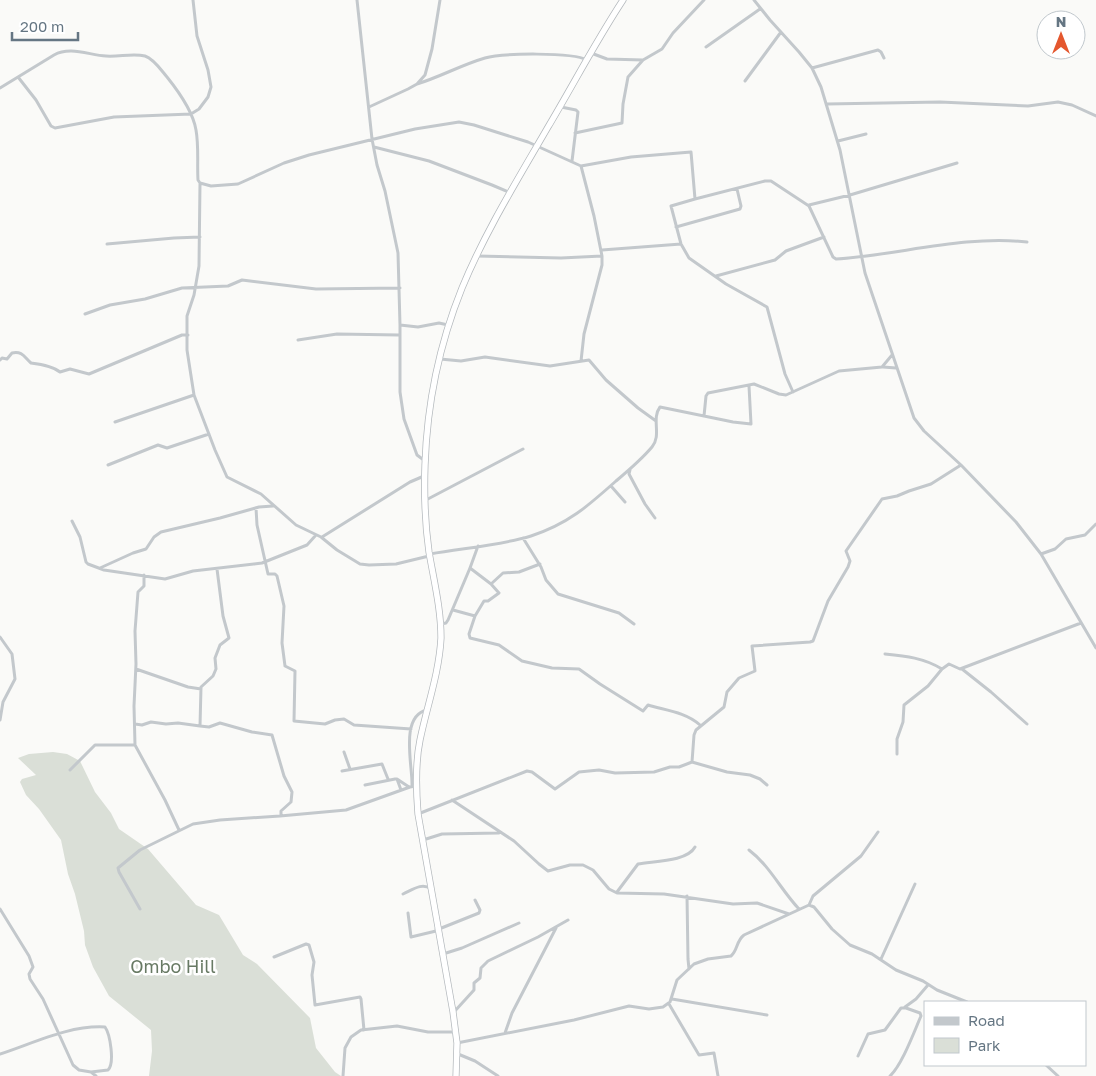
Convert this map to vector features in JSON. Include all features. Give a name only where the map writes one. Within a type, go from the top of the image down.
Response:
[{"type":"highway","points":[[456,1076],[457,1043],[454,1012],[413,786],[419,748],[439,659],[440,624],[430,555],[425,500],[425,461],[429,411],[448,325],[477,256],[510,193],[623,0]]},
{"type":"street","points":[[18,77],[43,110],[51,126],[55,128],[114,117],[191,114],[206,100],[210,94],[211,87],[210,76],[197,36],[193,0]]},
{"type":"street","points":[[357,0],[372,139],[397,247],[400,288],[400,392],[404,419],[417,455],[425,461]]},
{"type":"street","points":[[416,84],[428,71],[440,0]]},
{"type":"street","points":[[576,132],[622,123],[622,104],[628,77],[643,60],[662,49],[673,33],[704,0]]},
{"type":"street","points":[[754,0],[812,68],[827,104],[838,141],[861,257],[896,368],[916,421],[1020,526],[1041,554],[1096,648]]},
{"type":"street","points":[[706,47],[760,9]]},
{"type":"street","points":[[745,81],[781,32]]},
{"type":"street","points":[[812,68],[878,50],[884,58]]},
{"type":"street","points":[[0,88],[54,54],[62,51],[106,56],[143,56],[149,58],[161,69],[191,114],[196,130],[200,183],[198,191],[199,266],[196,288],[187,316],[187,350],[194,395],[208,434],[227,477],[257,491],[296,524],[322,537],[331,546],[365,565],[400,564],[430,555],[523,538],[545,530],[574,516],[588,506],[630,469],[656,441],[656,421],[658,410],[661,407],[730,422],[751,424],[749,386]]},
{"type":"street","points":[[591,53],[607,59],[643,60]]},
{"type":"street","points":[[369,107],[416,84],[491,56],[561,54],[578,56],[588,60]]},
{"type":"street","points":[[827,104],[943,102],[1028,106],[1058,102],[1072,105],[1096,116]]},
{"type":"street","points":[[560,107],[578,112],[572,161]]},
{"type":"street","points":[[200,183],[212,186],[238,184],[294,159],[415,129],[459,122],[508,135],[581,166],[625,158],[691,152],[695,199]]},
{"type":"street","points":[[838,141],[866,134]]},
{"type":"street","points":[[374,147],[429,161],[510,193]]},
{"type":"street","points":[[808,205],[850,195],[957,163]]},
{"type":"street","points":[[580,361],[583,340],[602,265],[602,250],[581,166]]},
{"type":"street","points":[[793,392],[785,374],[767,308],[689,258],[681,244],[671,206],[769,181],[808,205],[834,259],[861,257],[969,241],[1001,240],[1027,242]]},
{"type":"street","points":[[676,227],[741,209],[737,189]]},
{"type":"street","points":[[107,244],[200,237]]},
{"type":"street","points":[[716,277],[775,260],[786,251],[824,237]]},
{"type":"street","points":[[602,250],[681,244]]},
{"type":"street","points":[[477,256],[562,258],[602,256]]},
{"type":"street","points":[[85,314],[113,304],[145,299],[182,288],[228,286],[238,280],[316,289],[400,288]]},
{"type":"street","points":[[400,325],[418,326],[439,323],[448,325]]},
{"type":"street","points":[[298,340],[337,334],[400,335]]},
{"type":"street","points":[[0,360],[2,358],[7,359],[13,352],[19,352],[24,354],[31,363],[54,368],[60,372],[69,369],[88,374],[180,336],[188,335]]},
{"type":"street","points":[[882,367],[892,355]]},
{"type":"street","points":[[439,359],[462,361],[486,357],[550,366],[591,361],[606,380],[656,421]]},
{"type":"street","points":[[704,416],[707,394],[757,384],[781,395],[793,392],[839,372],[882,367],[896,368]]},
{"type":"street","points":[[115,422],[194,395]]},
{"type":"street","points":[[108,465],[158,446],[167,448],[208,434]]},
{"type":"street","points":[[425,500],[523,449]]},
{"type":"street","points":[[692,762],[694,734],[700,725],[724,707],[727,692],[739,678],[755,671],[752,646],[813,641],[828,601],[850,561],[846,552],[882,499],[897,496],[931,484],[961,465]]},
{"type":"street","points":[[630,469],[629,474],[655,518]]},
{"type":"street","points":[[322,537],[410,482],[425,476]]},
{"type":"street","points":[[610,486],[626,502]]},
{"type":"street","points":[[100,568],[133,552],[146,549],[159,533],[256,508],[274,506]]},
{"type":"street","points":[[256,508],[257,525],[267,574],[275,574],[277,576],[283,597],[282,646],[285,666],[295,671],[294,721],[325,724],[344,719],[354,725],[411,730]]},
{"type":"street","points":[[72,521],[80,537],[86,563],[100,568],[165,579],[193,571],[266,562],[309,544],[316,535]]},
{"type":"street","points":[[1041,554],[1055,549],[1066,539],[1085,535],[1096,524]]},
{"type":"street","points":[[523,538],[540,564],[546,580],[560,594],[619,613],[634,624]]},
{"type":"street","points":[[440,624],[447,622],[478,546]]},
{"type":"street","points":[[491,584],[503,573],[518,572],[540,564]]},
{"type":"street","points":[[470,568],[491,584],[499,593],[484,602],[475,616],[469,634],[470,638],[499,645],[522,661],[552,668],[579,669],[643,711],[648,705],[657,709],[665,708],[692,719],[700,725]]},
{"type":"street","points":[[200,726],[202,686],[214,674],[214,658],[220,645],[229,639],[223,616],[217,569]]},
{"type":"street","points":[[144,575],[144,586],[138,591],[135,631],[135,745],[179,830]]},
{"type":"street","points":[[452,610],[475,616]]},
{"type":"street","points":[[897,754],[904,705],[928,686],[942,668],[949,664],[956,669],[962,669],[1081,623]]},
{"type":"street","points":[[0,637],[12,654],[15,680],[3,702],[0,720]]},
{"type":"street","points":[[885,654],[926,660],[942,668]]},
{"type":"street","points":[[962,669],[1027,724]]},
{"type":"street","points":[[136,670],[188,687],[201,689]]},
{"type":"street","points":[[413,786],[409,754],[411,730],[419,713],[428,710]]},
{"type":"street","points":[[135,724],[151,722],[209,727],[221,723],[252,732],[272,735],[284,774],[292,792],[291,802],[282,810],[281,816]]},
{"type":"street","points":[[70,770],[95,745],[135,745]]},
{"type":"street","points":[[344,752],[350,769]]},
{"type":"street","points":[[418,814],[527,771],[534,773],[555,788],[579,772],[599,770],[615,773],[654,772],[670,767],[679,767],[692,762],[727,772],[750,775],[760,779],[767,785]]},
{"type":"street","points":[[342,771],[382,764],[388,779]]},
{"type":"street","points":[[365,785],[388,779],[397,779],[413,786]]},
{"type":"street","points":[[397,779],[401,790]]},
{"type":"street","points":[[140,909],[118,868],[136,852],[179,830],[203,822],[343,810],[413,786]]},
{"type":"street","points":[[452,800],[520,845],[546,870],[552,871],[570,865],[586,865],[610,889],[617,893],[635,892],[687,896],[733,904],[760,904],[789,914]]},
{"type":"street","points":[[457,1043],[574,1020],[629,1006],[654,1009],[669,1004],[676,980],[694,964],[703,960],[732,956],[741,937],[809,905],[813,896],[864,853],[878,832]]},
{"type":"street","points":[[423,840],[442,834],[500,833]]},
{"type":"street","points":[[617,893],[638,864],[654,863],[686,855],[695,847]]},
{"type":"street","points":[[750,850],[768,868],[799,909]]},
{"type":"street","points":[[881,960],[915,884]]},
{"type":"street","points":[[403,894],[420,886],[427,886],[432,890],[436,931],[411,937],[408,913]]},
{"type":"street","points":[[687,896],[689,969]]},
{"type":"street","points":[[438,929],[479,913],[480,910],[475,900]]},
{"type":"street","points":[[809,905],[814,907],[844,941],[900,972],[928,984],[940,992],[963,1001]]},
{"type":"street","points":[[0,909],[29,956],[33,967],[29,974],[30,979],[43,999],[59,1034],[72,1064],[79,1070],[91,1072],[108,1070],[111,1067],[107,1028],[103,1026],[59,1034],[0,1054]]},
{"type":"street","points":[[454,1012],[473,990],[474,984],[480,978],[481,968],[488,961],[568,920]]},
{"type":"street","points":[[443,954],[462,948],[519,923]]},
{"type":"street","points":[[505,1033],[512,1013],[556,926]]},
{"type":"street","points":[[274,956],[306,944],[309,945],[314,962],[312,976],[315,1004],[360,997],[364,1030]]},
{"type":"street","points":[[858,1056],[868,1034],[885,1030],[901,1008],[916,999],[928,984]]},
{"type":"street","points":[[672,999],[767,1015]]},
{"type":"street","points":[[669,1004],[699,1054],[714,1053],[718,1076]]},
{"type":"street","points":[[890,1076],[906,1051],[921,1015],[905,1007]]},
{"type":"street","points":[[343,1076],[346,1044],[354,1034],[364,1030],[396,1026],[428,1032],[456,1032]]},
{"type":"street","points":[[457,1054],[475,1061],[498,1076]]},
{"type":"street","points":[[1047,1066],[1058,1076]]},
{"type":"street","points":[[91,1072],[96,1076]]},
{"type":"green space","name":"Ombo Hill","points":[[53,752],[67,754],[80,761],[95,792],[111,813],[119,829],[148,849],[196,905],[219,915],[243,955],[257,964],[310,1018],[316,1048],[335,1072],[341,1076],[149,1076],[152,1051],[151,1030],[109,996],[93,967],[85,945],[84,931],[68,874],[61,840],[39,809],[26,795],[20,782],[22,779],[36,775],[18,758],[29,754]]}]
